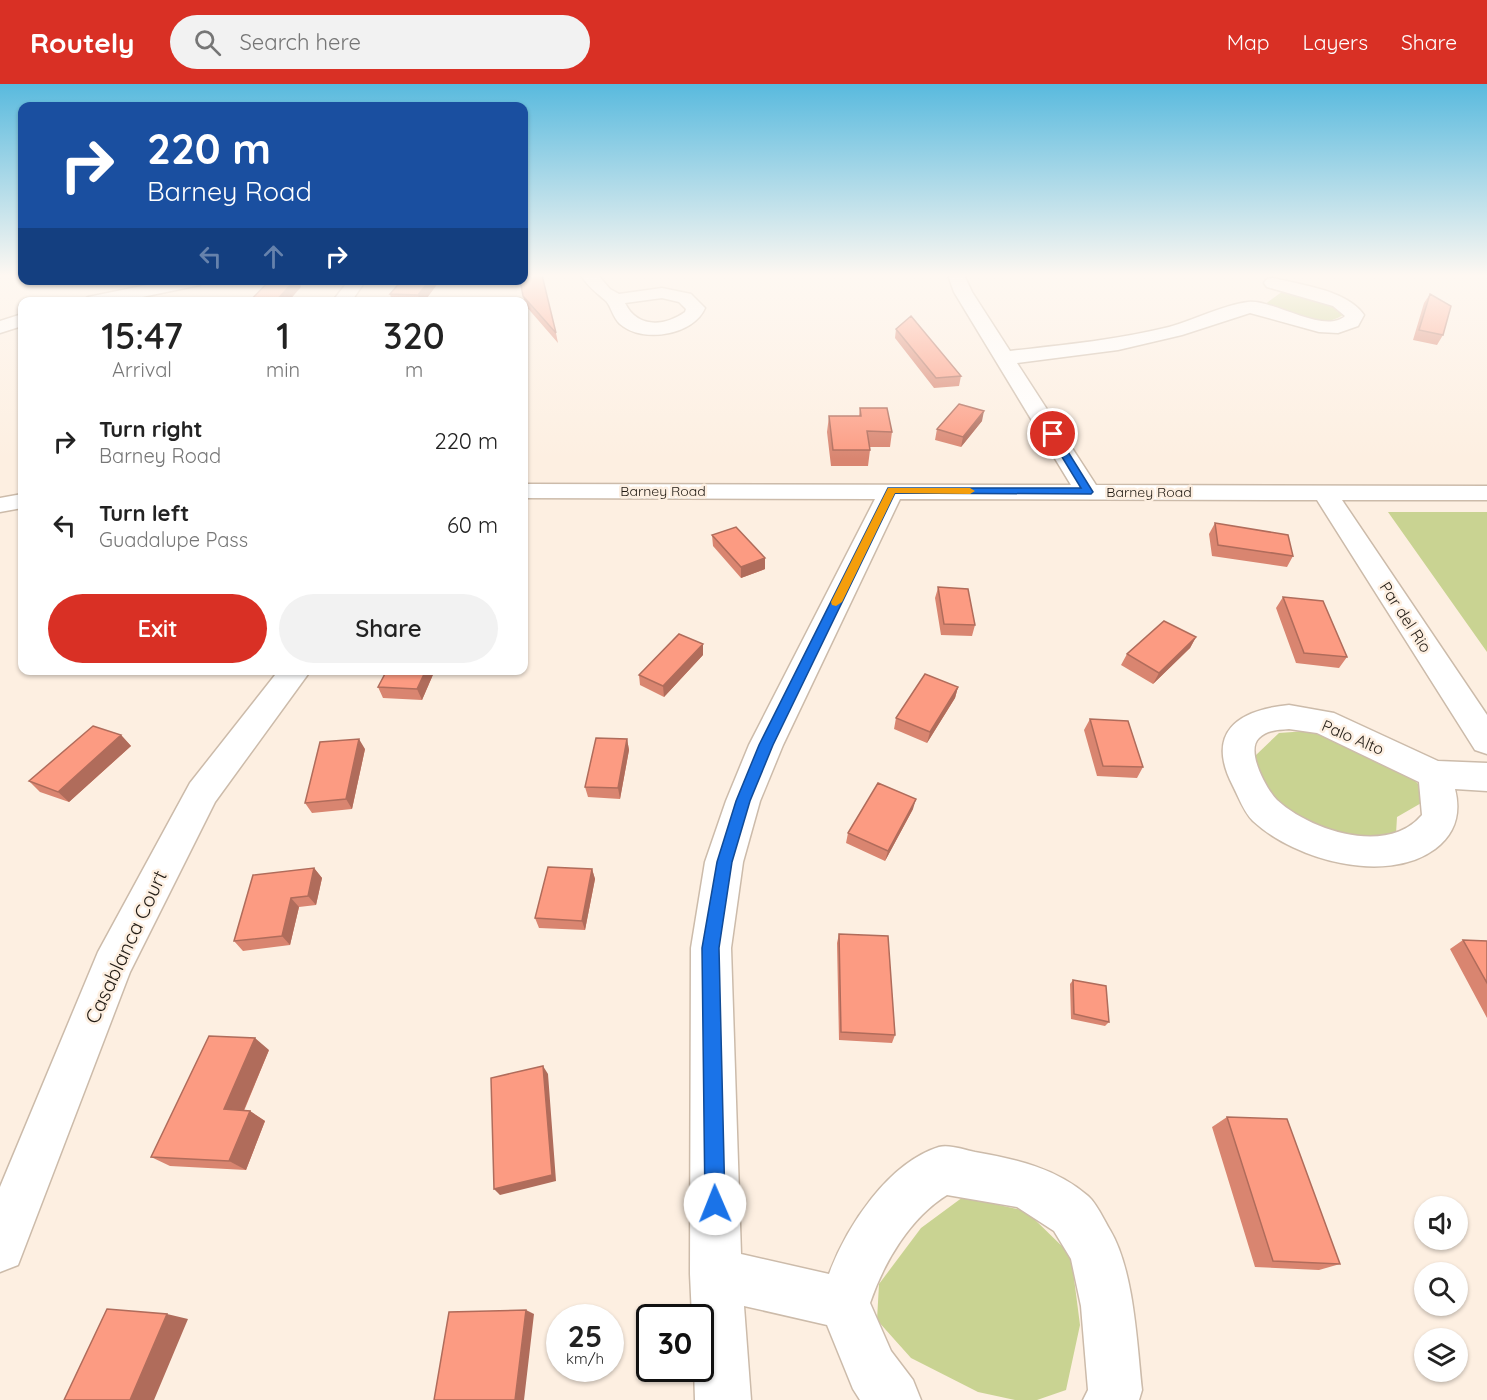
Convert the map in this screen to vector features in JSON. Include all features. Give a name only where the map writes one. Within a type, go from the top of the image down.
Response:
[{"type":"street","points":[[992,336],[1088,492]]},
{"type":"street","points":[[1006,358],[1118,344],[1154,336]]},
{"type":"street","points":[[723,1400],[716,1274],[711,948],[724,862],[743,801],[766,745],[892,490]]},
{"type":"street","name":"Barney Road","points":[[528,491],[1487,493]]},
{"type":"street","name":"Par del Rio","points":[[1325,493],[1487,741]]},
{"type":"street","points":[[0,506],[18,502]]},
{"type":"street","name":"Casablanca Court","points":[[0,1247],[112,965],[202,793],[292,675]]},
{"type":"street","name":"Palo Alto","points":[[1434,774],[1442,807],[1441,821],[1432,832],[1407,848],[1369,852],[1318,841],[1291,830],[1264,809],[1241,769],[1237,758],[1238,742],[1244,732],[1257,721],[1289,717],[1323,722],[1434,774],[1487,777]]},
{"type":"street","points":[[893,1400],[872,1370],[844,1303],[860,1259],[909,1191],[942,1170],[1025,1185],[1071,1214],[1094,1250],[1107,1306],[1115,1390],[1111,1400]]},
{"type":"street","points":[[716,1274],[844,1303]]},
{"type":"green space","points":[[1388,512],[1487,512],[1487,652]]},
{"type":"green space","points":[[1307,731],[1369,754],[1402,771],[1422,789],[1423,802],[1397,817],[1396,834],[1361,838],[1323,833],[1311,829],[1289,815],[1254,779],[1256,755],[1279,733]]},
{"type":"green space","points":[[963,1197],[1026,1211],[1071,1255],[1080,1325],[1066,1390],[1037,1400],[1015,1400],[978,1392],[911,1358],[877,1320],[879,1284],[921,1228]]},
{"type":"building","points":[[902,336],[928,336],[961,376],[936,378]]},
{"type":"building","points":[[959,404],[984,411],[963,437],[937,429]]},
{"type":"building","points":[[860,408],[887,408],[892,432],[867,431],[870,450],[833,450],[829,416],[861,416]]},
{"type":"building","points":[[1215,523],[1288,535],[1293,556],[1218,545]]},
{"type":"building","points":[[736,527],[765,558],[741,567],[712,535]]},
{"type":"building","points":[[938,587],[968,589],[975,625],[944,624]]},
{"type":"building","points":[[1283,597],[1323,601],[1347,657],[1304,653]]},
{"type":"building","points":[[1164,621],[1196,637],[1159,673],[1127,654]]},
{"type":"building","points":[[679,634],[703,644],[663,686],[639,675]]},
{"type":"building","points":[[925,674],[958,687],[930,732],[896,718]]},
{"type":"building","points":[[384,675],[424,675],[417,689],[378,687]]},
{"type":"building","points":[[1090,719],[1128,721],[1143,767],[1103,766]]},
{"type":"building","points":[[93,726],[121,735],[58,792],[29,781]]},
{"type":"building","points":[[596,738],[627,739],[618,788],[585,787]]},
{"type":"building","points":[[359,739],[346,799],[305,803],[320,742]]},
{"type":"building","points":[[878,783],[916,799],[888,851],[848,833]]},
{"type":"building","points":[[548,867],[592,869],[582,921],[535,918]]},
{"type":"building","points":[[314,868],[308,896],[291,898],[282,936],[234,941],[253,875]]},
{"type":"building","points":[[839,934],[888,936],[895,1035],[841,1032]]},
{"type":"building","points":[[1463,940],[1487,941],[1487,983]]},
{"type":"building","points":[[1073,980],[1106,986],[1109,1022],[1074,1014]]},
{"type":"building","points":[[209,1036],[255,1038],[224,1109],[250,1111],[229,1161],[151,1157]]},
{"type":"building","points":[[543,1066],[552,1175],[494,1189],[491,1078]]},
{"type":"building","points":[[1227,1117],[1287,1119],[1340,1264],[1273,1261]]},
{"type":"building","points":[[107,1309],[167,1314],[130,1400],[64,1400]]},
{"type":"building","points":[[526,1310],[515,1400],[434,1400],[449,1312]]},
{"type":"slow traffic","points":[[836,602],[892,490],[970,491]]},
{"type":"route","points":[[715,1204],[711,948],[724,862],[743,801],[766,745],[892,490],[1088,492],[1053,434]]}]
